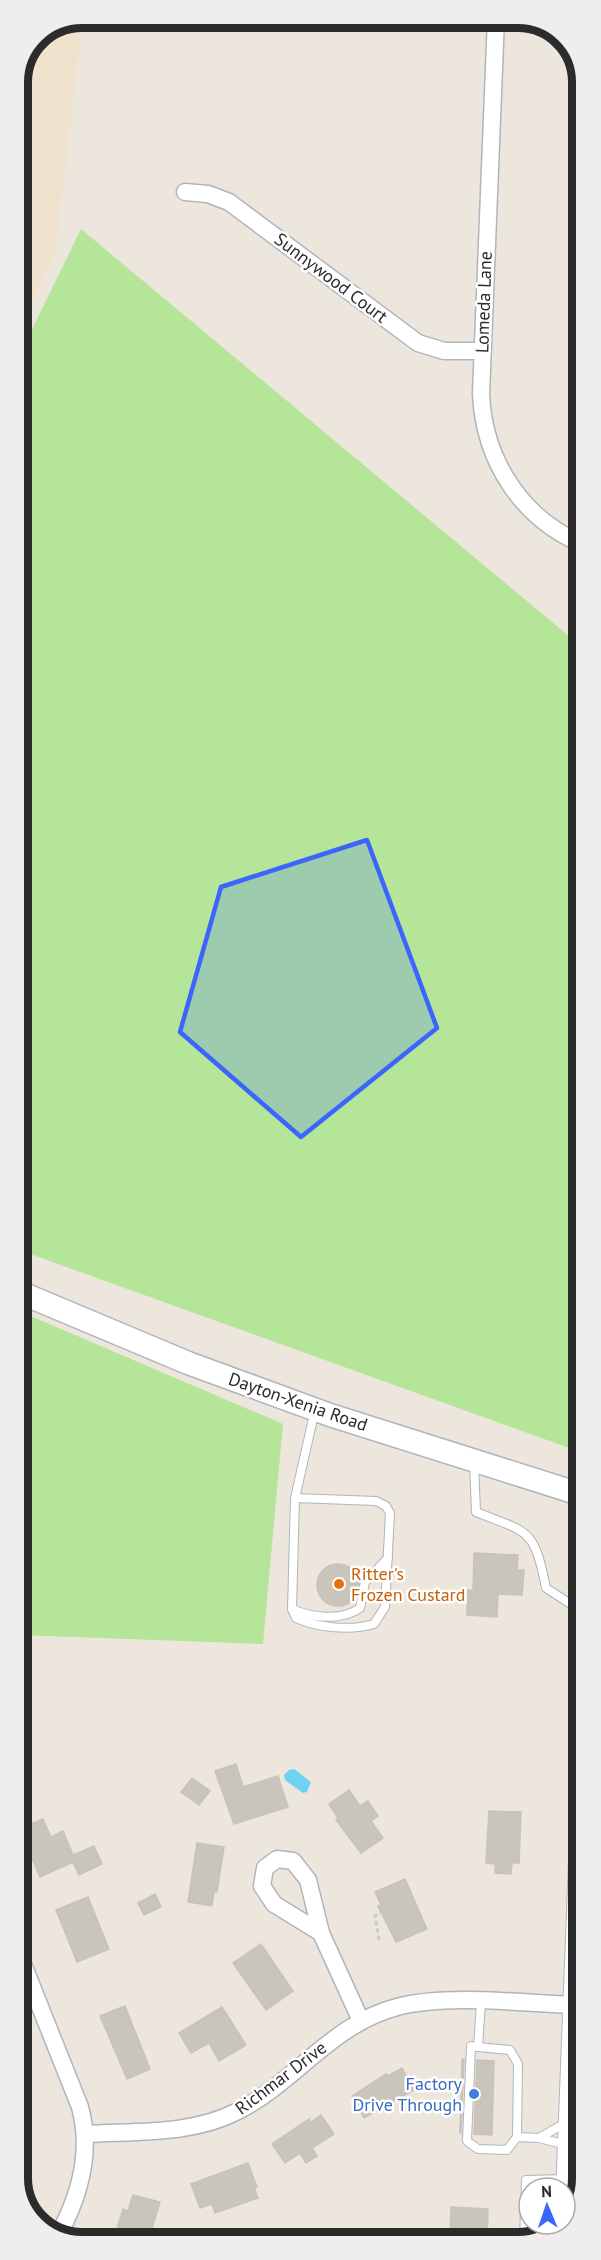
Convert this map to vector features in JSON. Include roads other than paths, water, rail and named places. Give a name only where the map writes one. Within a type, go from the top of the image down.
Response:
[{"type":"main road","name":"Dayton-Xenia Road","points":[[28,1296],[188,1362],[315,1409],[572,1491]]},
{"type":"street","name":"Lomeda Lane","points":[[496,29],[481,407],[491,449],[501,473],[528,508],[545,523],[572,538]]},
{"type":"street","name":"Sunnywood Court","points":[[184,192],[208,194],[229,202],[418,343],[444,351],[482,351]]},
{"type":"street","points":[[321,1932],[362,2021]]},
{"type":"street","points":[[28,1976],[81,2107],[86,2134],[87,2151],[78,2189],[62,2227]]},
{"type":"street","name":"Richmar Drive","points":[[86,2134],[181,2129],[225,2118],[256,2100],[318,2050],[362,2021],[398,2007],[432,2002],[572,2005]]},
{"type":"street","points":[[566,2176],[568,2121],[572,2098]]},
{"type":"lane","points":[[294,1498],[376,1501],[386,1506],[390,1513],[385,1607],[374,1624],[360,1628],[309,1624],[296,1618],[292,1609],[294,1498],[298,1472],[315,1409]]},
{"type":"lane","points":[[474,1460],[476,1512],[525,1531],[539,1552],[546,1588],[572,1605]]},
{"type":"lane","points":[[292,1609],[305,1615],[350,1615],[360,1608],[365,1582],[388,1558]]},
{"type":"lane","points":[[478,2047],[481,2002]]},
{"type":"lane","points":[[471,2046],[478,2047],[510,2050],[516,2056],[518,2064],[517,2136],[507,2150],[478,2149],[467,2140],[471,2046]]},
{"type":"lane","points":[[539,2138],[568,2121]]},
{"type":"lane","points":[[517,2136],[539,2138],[567,2145]]},
{"type":"water","points":[[294,1769],[311,1782],[307,1792],[303,1793],[285,1780],[284,1775]]},
{"type":"place","name":"Ritter's Frozen Custard","points":[[339,1584]]},
{"type":"place","name":"Factory Drive Through","points":[[474,2094]]}]
